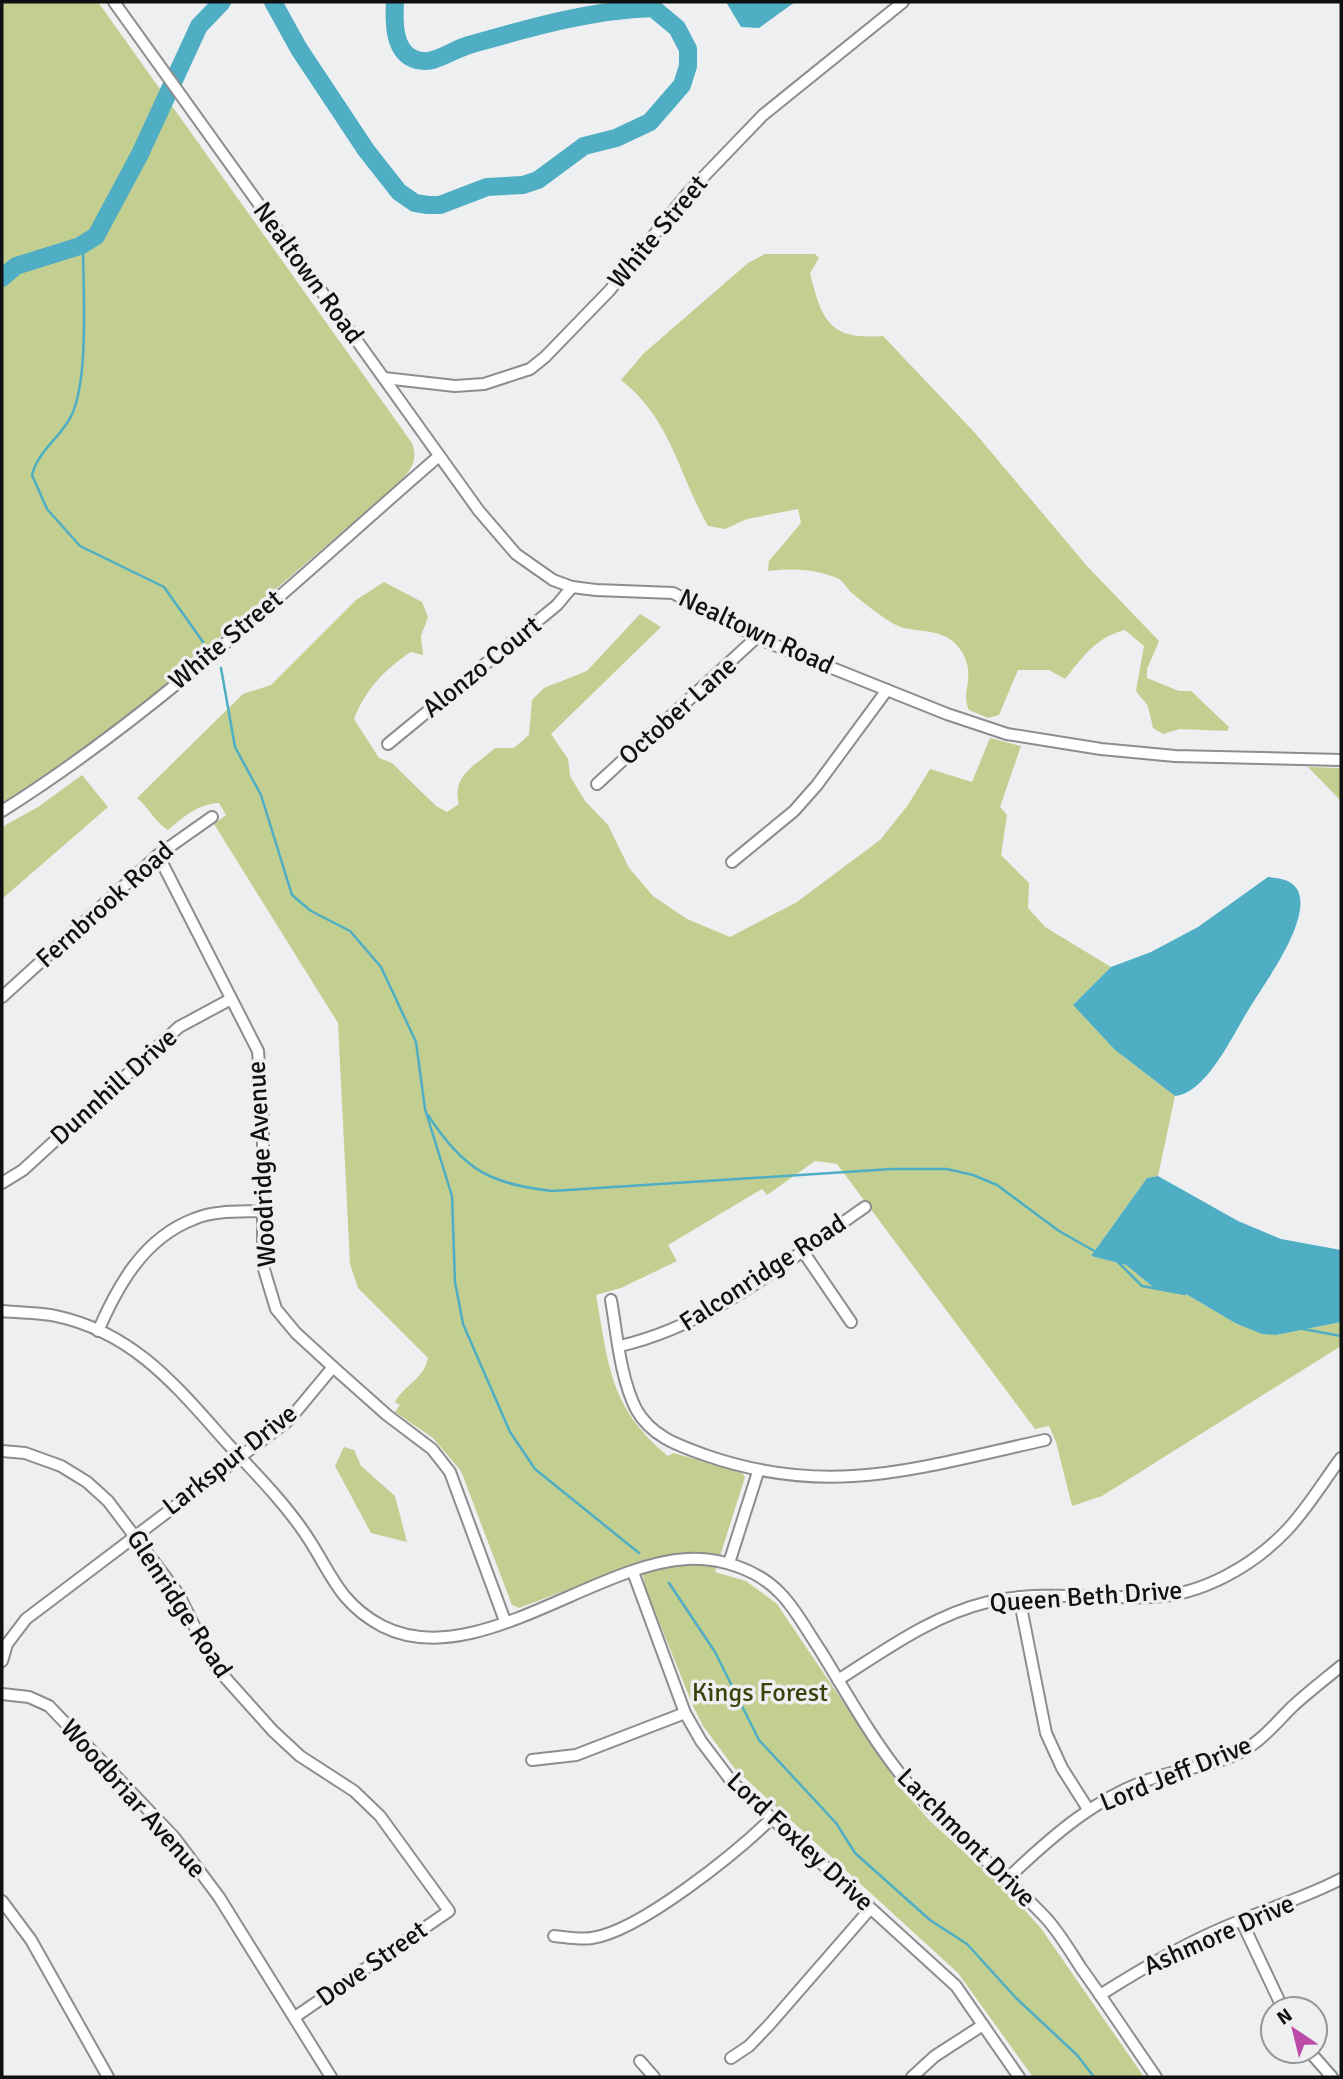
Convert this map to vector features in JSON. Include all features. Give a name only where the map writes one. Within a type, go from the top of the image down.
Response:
[{"type":"street","name":"Nealtown Road","points":[[114,2],[492,528],[516,554],[540,573],[572,587],[673,593],[757,637],[887,690],[977,725],[1037,740],[1175,755],[1341,760]]},
{"type":"street","name":"White Street","points":[[384,378],[455,386],[484,384],[530,369],[610,290],[686,195],[763,115],[903,2]]},
{"type":"street","name":"White Street","points":[[2,811],[103,742],[202,662],[439,456]]},
{"type":"street","name":"Alonzo Court","points":[[388,744],[557,605],[572,587]]},
{"type":"street","name":"October Lane","points":[[597,784],[757,637]]},
{"type":"street","points":[[732,862],[794,811],[817,785],[887,690]]},
{"type":"street","name":"Fernbrook Road","points":[[2,997],[158,855],[212,817]]},
{"type":"street","name":"Woodridge Avenue","points":[[158,855],[258,1051],[263,1266],[276,1309],[296,1333],[333,1367],[387,1415],[432,1448],[450,1472],[505,1621]]},
{"type":"street","name":"Dunnhill Drive","points":[[2,1183],[23,1170],[179,1027],[231,999]]},
{"type":"street","name":"Falconridge Road","points":[[620,1346],[667,1333],[699,1319],[865,1207]]},
{"type":"street","points":[[98,1331],[126,1275],[160,1239],[193,1219],[218,1213],[263,1211]]},
{"type":"street","points":[[802,1250],[851,1322]]},
{"type":"street","points":[[611,1300],[630,1392],[636,1410],[650,1427],[666,1441],[758,1472],[814,1478],[857,1478],[1045,1440]]},
{"type":"street","name":"Larchmont Drive","points":[[2,1311],[52,1315],[98,1331],[129,1346],[162,1370],[287,1509],[306,1535],[337,1590],[358,1611],[386,1628],[421,1638],[453,1638],[634,1572],[684,1559],[729,1563],[778,1590],[907,1783],[1049,1922],[1156,2077]]},
{"type":"street","name":"Larkspur Drive","points":[[2,1661],[7,1644],[26,1619],[289,1420],[333,1367]]},
{"type":"street","name":"Glenridge Road","points":[[2,1451],[25,1453],[61,1466],[108,1501],[179,1595],[214,1664],[273,1731],[300,1756],[354,1791],[380,1816],[449,1911]]},
{"type":"street","name":"Queen Beth Drive","points":[[838,1679],[932,1623],[989,1602],[1019,1598],[1153,1597],[1184,1592],[1220,1579],[1286,1531],[1341,1458]]},
{"type":"street","points":[[729,1563],[758,1472]]},
{"type":"street","name":"Lord Foxley Drive","points":[[634,1572],[685,1713],[701,1741],[732,1782],[956,1986],[1019,2077]]},
{"type":"street","points":[[1019,1598],[1046,1733],[1062,1768],[1088,1809]]},
{"type":"street","name":"Lord Jeff Drive","points":[[1007,1878],[1088,1809],[1158,1776],[1202,1767],[1235,1755],[1264,1738],[1292,1707],[1341,1667]]},
{"type":"street","name":"Woodbriar Avenue","points":[[2,1694],[29,1697],[49,1706],[146,1805],[219,1897],[331,2077]]},
{"type":"street","points":[[532,1760],[576,1755],[685,1713]]},
{"type":"street","points":[[554,1936],[594,1938],[621,1927],[735,1854],[772,1818]]},
{"type":"street","name":"Ashmore Drive","points":[[1100,1995],[1163,1955],[1241,1920],[1317,1892],[1341,1879]]},
{"type":"street","points":[[2,1901],[31,1940],[108,2077]]},
{"type":"street","points":[[731,2058],[749,2046],[770,2024],[870,1909]]},
{"type":"street","name":"Dove Street","points":[[295,2017],[449,1911]]},
{"type":"street","points":[[1241,1920],[1276,1995]]},
{"type":"street","points":[[912,2077],[935,2056],[983,2025]]},
{"type":"street","points":[[640,2061],[654,2077]]},
{"type":"green space","points":[[2,2],[98,2],[412,443],[414,458],[410,469],[391,490],[106,735],[2,805]]},
{"type":"green space","points":[[765,254],[815,254],[819,258],[810,273],[824,316],[840,331],[851,335],[883,336],[975,433],[1087,566],[1159,641],[1147,669],[1147,678],[1179,691],[1191,691],[1229,727],[1227,731],[1180,729],[1163,734],[1153,728],[1148,706],[1136,691],[1144,646],[1125,630],[1098,643],[1084,655],[1065,679],[1049,670],[1018,670],[999,715],[988,718],[969,710],[966,697],[967,663],[963,654],[948,638],[892,623],[837,578],[802,570],[768,571],[769,561],[801,523],[798,509],[747,519],[725,529],[708,526],[663,429],[638,395],[621,380],[643,354],[748,263]]},
{"type":"green space","name":"Kings Forest","points":[[384,582],[422,602],[428,617],[421,636],[423,655],[411,652],[393,665],[370,689],[354,719],[379,758],[392,763],[436,806],[447,812],[459,804],[459,785],[467,771],[495,748],[514,748],[529,735],[532,700],[544,688],[587,671],[640,614],[661,627],[551,734],[568,759],[570,776],[585,801],[608,825],[629,868],[653,896],[687,919],[730,937],[797,902],[880,840],[908,805],[930,769],[972,782],[990,738],[1021,746],[1000,807],[1007,815],[1001,855],[1029,883],[1028,908],[1045,927],[1111,967],[1073,1005],[1115,1050],[1175,1096],[1158,1176],[1147,1178],[1091,1256],[1126,1265],[1153,1287],[1186,1294],[1235,1323],[1276,1335],[1341,1322],[1341,1346],[1102,1496],[1072,1506],[1056,1442],[1049,1426],[1035,1429],[837,1164],[815,1161],[767,1195],[762,1189],[668,1245],[677,1261],[621,1288],[596,1295],[604,1343],[615,1384],[634,1420],[648,1438],[668,1456],[674,1453],[742,1473],[745,1477],[715,1572],[746,1581],[777,1604],[901,1788],[930,1821],[1007,1891],[1040,1927],[1144,2077],[1033,2077],[958,1973],[735,1769],[703,1726],[694,1708],[646,1590],[640,1562],[519,1608],[512,1605],[461,1471],[433,1438],[395,1412],[400,1405],[395,1402],[418,1377],[428,1358],[358,1288],[350,1264],[338,1023],[214,824],[226,815],[219,803],[198,808],[168,830],[137,798],[243,694],[271,685],[356,600]]},
{"type":"green space","points":[[1308,767],[1341,768],[1341,801]]},
{"type":"green space","points":[[82,775],[108,807],[2,899],[2,827],[38,807]]},
{"type":"green space","points":[[344,1447],[354,1450],[361,1466],[395,1496],[407,1542],[371,1533],[335,1466]]},
{"type":"water","points":[[726,2],[795,2],[759,28],[741,27]]},
{"type":"water","points":[[1268,877],[1288,881],[1297,889],[1300,901],[1299,917],[1293,933],[1285,951],[1218,1061],[1198,1085],[1175,1096],[1115,1050],[1073,1005],[1111,967],[1151,952],[1198,927]]},
{"type":"water","points":[[1158,1176],[1238,1221],[1281,1239],[1341,1250],[1341,1322],[1276,1335],[1262,1334],[1235,1323],[1186,1294],[1153,1287],[1126,1265],[1091,1256],[1147,1178]]},
{"type":"waterway","points":[[2,278],[16,266],[80,246],[96,236],[140,154],[199,26],[222,2]]},
{"type":"waterway","points":[[273,2],[299,49],[366,150],[399,192],[415,203],[440,205],[487,187],[523,185],[538,180],[584,146],[616,138],[650,122],[682,85],[688,66],[688,49],[677,28],[653,8],[606,12],[560,21],[514,32],[469,45],[435,59],[421,61],[407,55],[398,42],[395,2]]},
{"type":"waterway","points":[[83,244],[84,330],[78,395],[69,421],[40,457],[32,475],[47,509],[80,546],[164,587],[203,642]]},
{"type":"waterway","points":[[221,668],[235,747],[261,795],[292,895],[311,911],[350,931],[381,967],[416,1042],[425,1109],[452,1196],[455,1282],[463,1324],[510,1432],[535,1469],[639,1553]]},
{"type":"waterway","points":[[428,1115],[453,1149],[480,1171],[511,1184],[552,1191],[892,1169],[947,1169],[973,1175],[997,1185],[1059,1231],[1096,1252]]},
{"type":"waterway","points":[[1118,1262],[1142,1286],[1185,1294]]},
{"type":"waterway","points":[[1303,1329],[1341,1336]]},
{"type":"waterway","points":[[669,1583],[715,1652],[759,1740],[836,1823],[855,1853],[930,1920],[967,1944],[1016,1998],[1077,2055],[1094,2077]]}]
